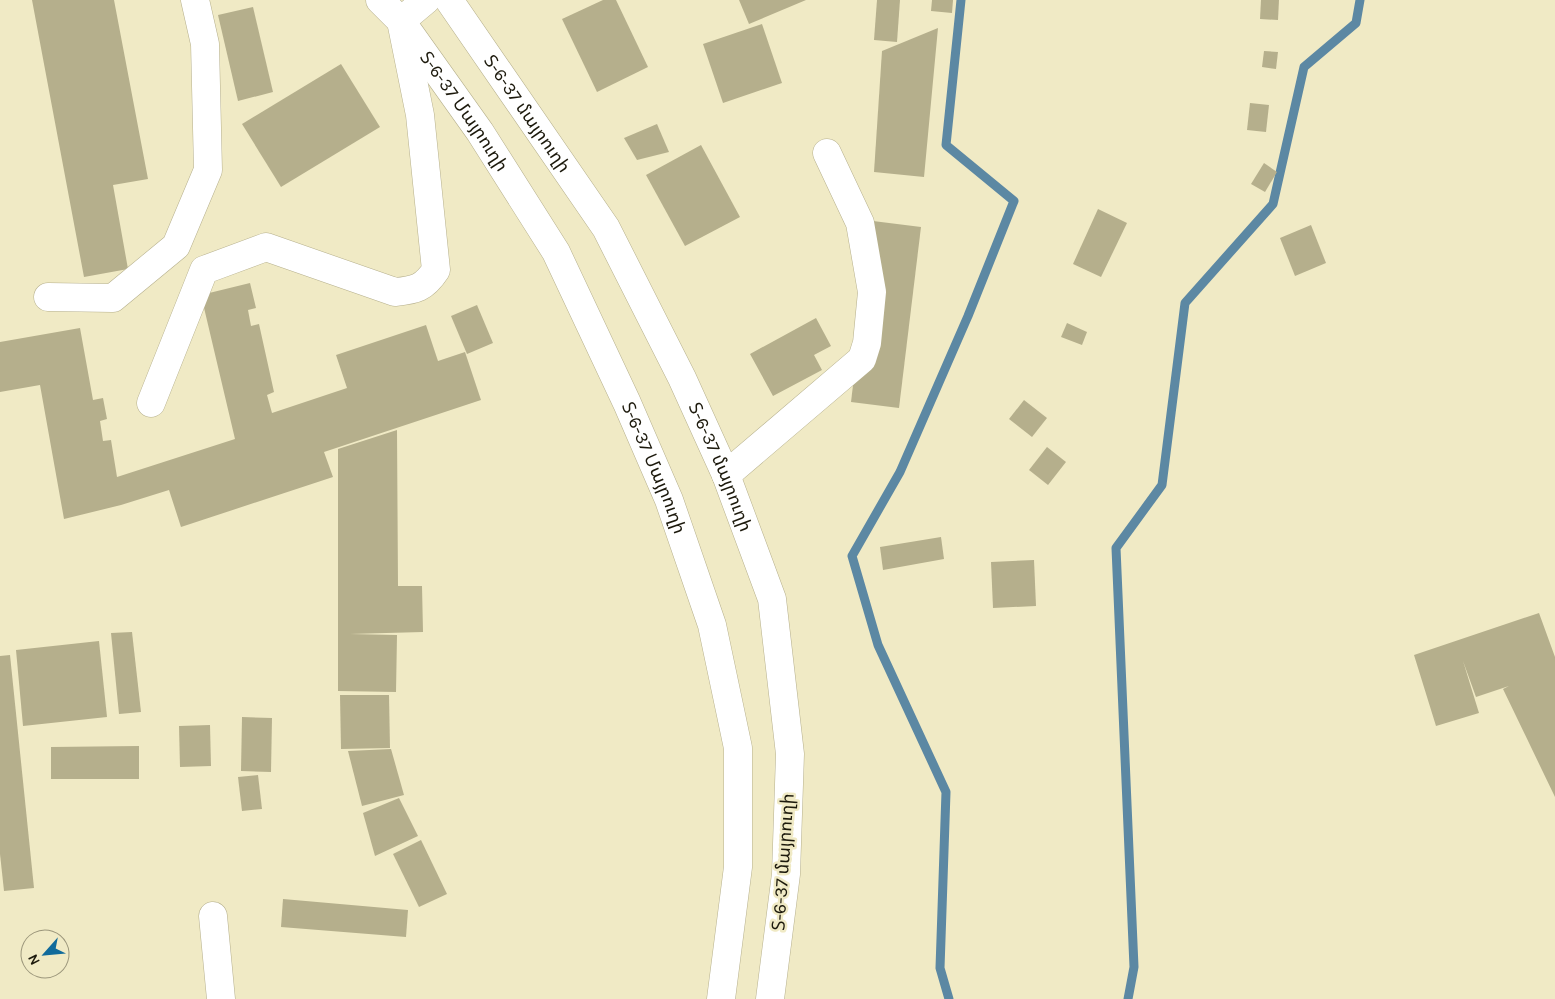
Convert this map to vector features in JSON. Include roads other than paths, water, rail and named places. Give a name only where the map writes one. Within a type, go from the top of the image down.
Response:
[{"type":"main road","points":[[48,297],[113,298],[176,246],[208,170],[205,44],[195,0]]},
{"type":"main road","name":"Տ-6-37 Մայրուղի","points":[[380,0],[401,22],[480,132],[556,252],[628,403],[669,500],[712,625],[738,748],[738,867],[721,999]]},
{"type":"main road","points":[[151,403],[204,270],[266,248],[395,292],[412,290],[427,284],[436,270],[420,115],[401,22],[426,0]]},
{"type":"main road","name":"Տ-6-37 մայրուղի","points":[[449,0],[606,228],[682,378],[726,475],[772,599],[790,754],[786,874],[770,999]]},
{"type":"main road","points":[[726,475],[862,359],[867,343],[872,292],[860,223],[827,154]]},
{"type":"main road","points":[[212,916],[221,999]]},
{"type":"waterway","points":[[949,999],[940,968],[946,792],[878,645],[852,556],[900,472],[968,316],[1014,201],[946,145],[961,0]]},
{"type":"waterway","points":[[1128,999],[1134,967],[1116,548],[1162,485],[1185,303],[1273,204],[1304,67],[1356,23],[1360,0]]}]
